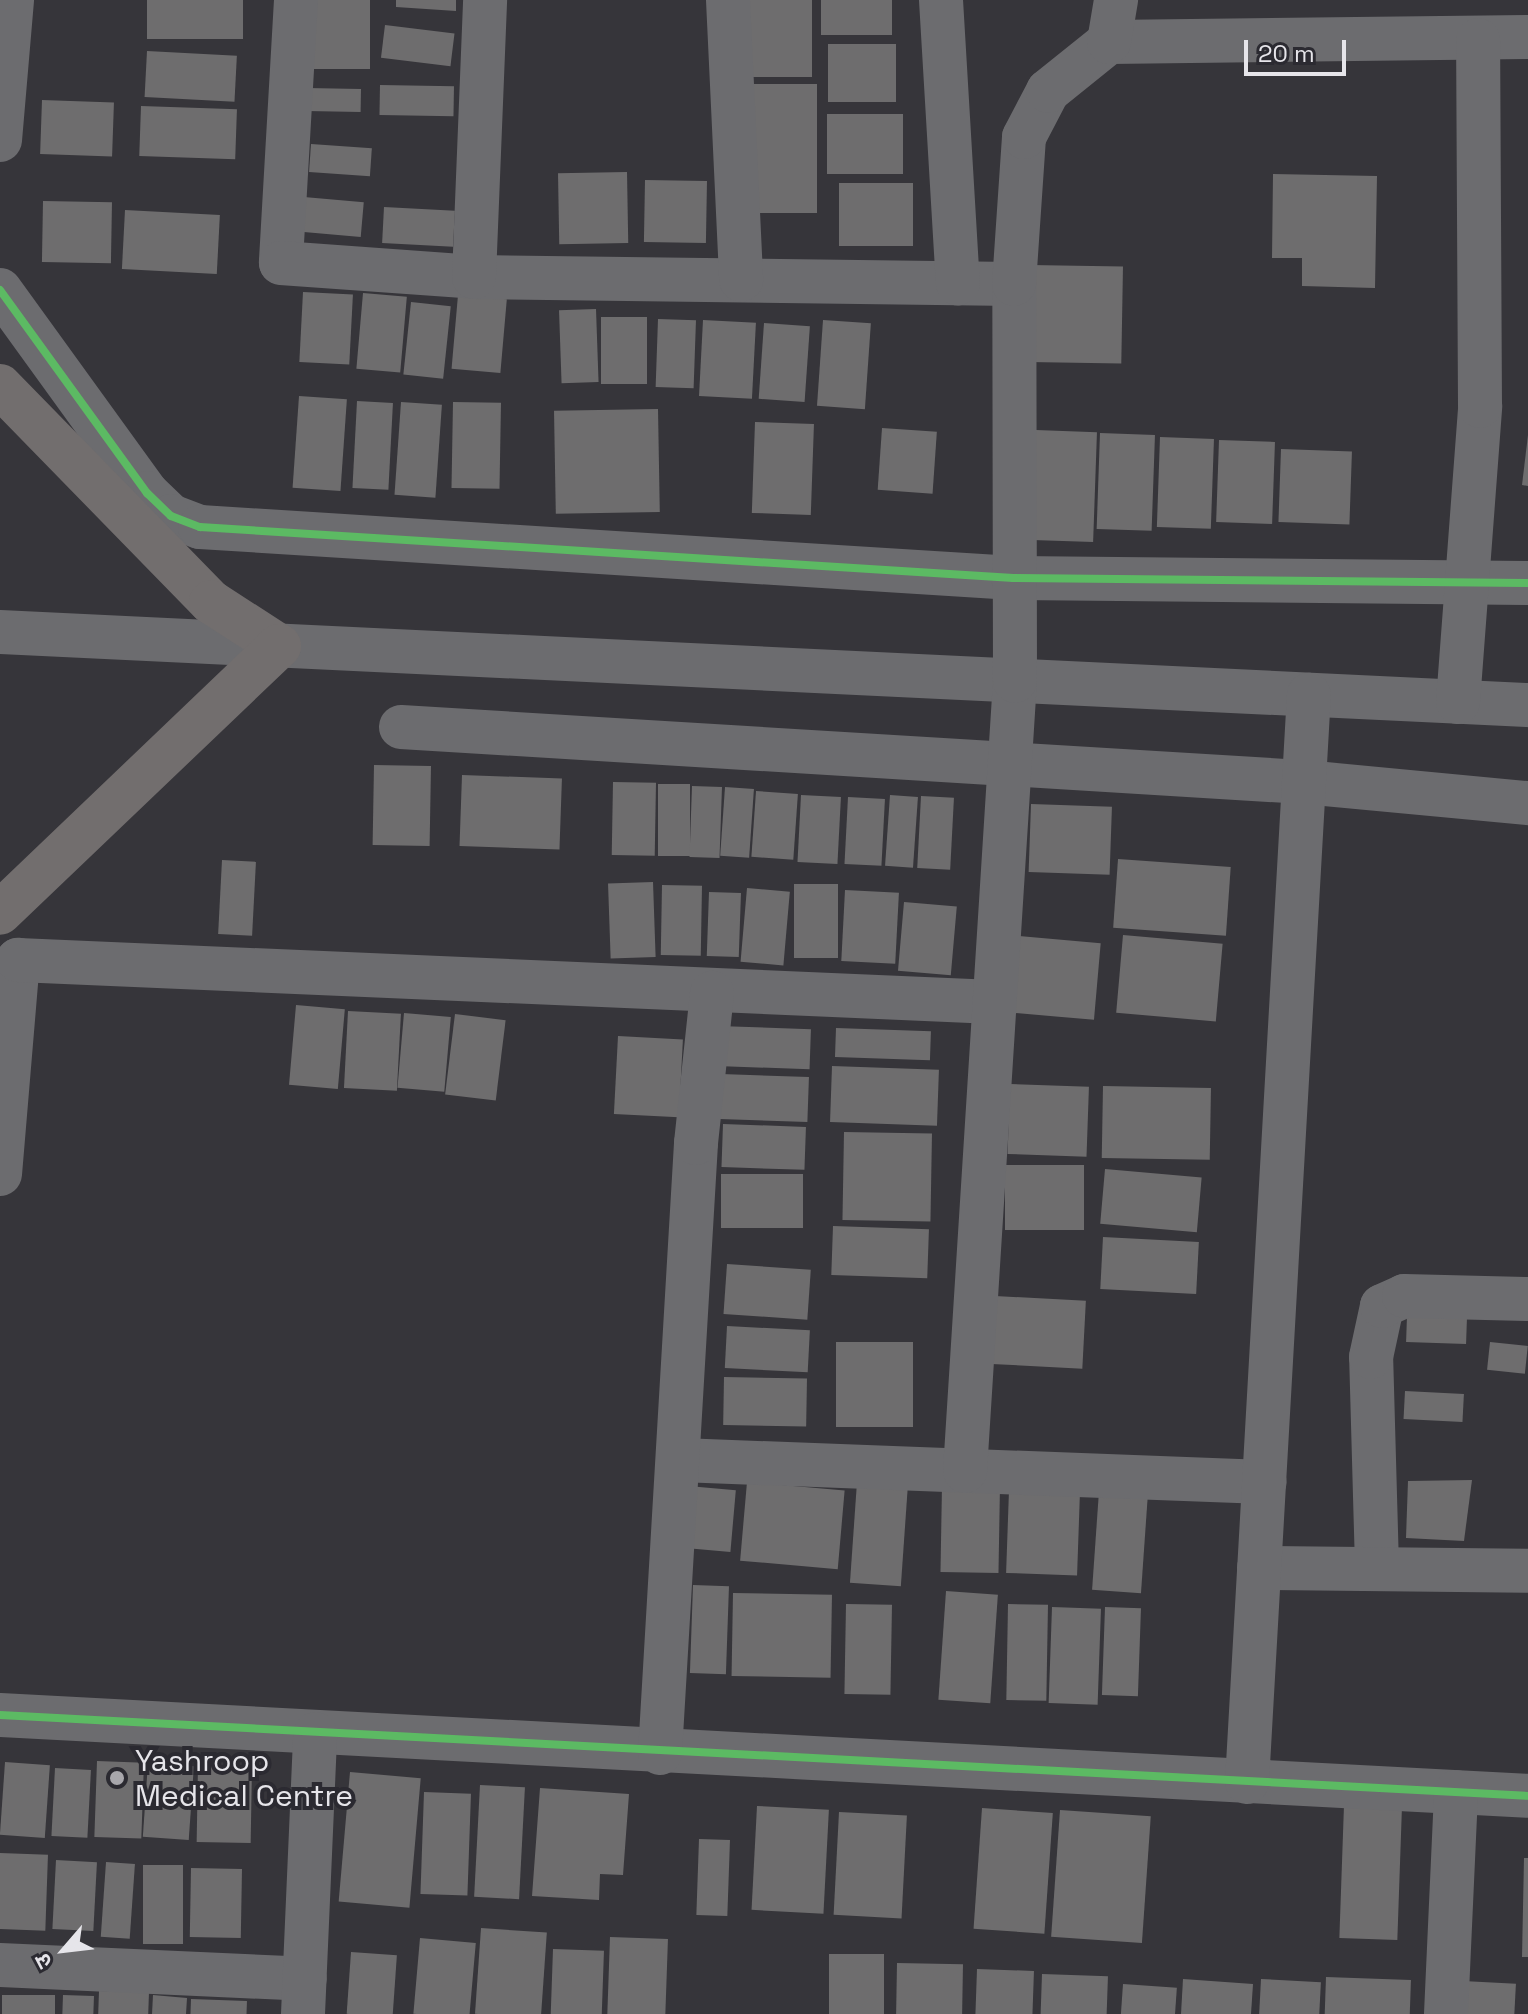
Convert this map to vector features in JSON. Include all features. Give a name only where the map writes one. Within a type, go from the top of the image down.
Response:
[{"type":"main road","points":[[0,386],[211,602],[279,646],[0,913]]},
{"type":"street","points":[[0,140],[12,0]]},
{"type":"street","points":[[296,0],[281,263],[474,277],[1014,284]]},
{"type":"street","points":[[474,277],[485,0]]},
{"type":"street","points":[[728,0],[741,280]]},
{"type":"street","points":[[941,0],[958,283]]},
{"type":"street","points":[[1109,42],[1116,0]]},
{"type":"street","points":[[965,1471],[1015,681],[1014,284],[1029,123],[1048,91],[1109,42],[1478,40],[1528,37]]},
{"type":"street","points":[[1458,702],[1480,406],[1478,40]]},
{"type":"street","points":[[0,290],[147,493],[171,516],[200,527],[1013,578],[1528,583]]},
{"type":"street","points":[[0,632],[1528,705]]},
{"type":"street","points":[[1247,1782],[1309,695]]},
{"type":"street","points":[[401,727],[1008,762],[1304,782],[1528,803]]},
{"type":"street","points":[[0,1174],[18,960],[712,993],[994,1002]]},
{"type":"street","points":[[660,1753],[680,1460],[696,1143],[712,993]]},
{"type":"street","points":[[1377,1567],[1371,1357],[1382,1306],[1404,1296],[1528,1299]]},
{"type":"street","points":[[680,1460],[1265,1482]]},
{"type":"street","points":[[1259,1568],[1528,1571]]},
{"type":"street","points":[[0,1715],[660,1753],[1528,1796]]},
{"type":"street","points":[[0,1965],[304,1996],[315,1734]]},
{"type":"street","points":[[1446,2014],[1456,1792]]},
{"type":"building","points":[[147,0],[243,0],[243,39],[147,39]]},
{"type":"building","points":[[313,0],[370,0],[370,69],[313,69]]},
{"type":"building","points":[[396,0],[456,0],[456,11],[396,7]]},
{"type":"building","points":[[743,0],[812,0],[812,77],[743,77]]},
{"type":"building","points":[[821,0],[892,0],[892,35],[821,35]]},
{"type":"building","points":[[385,25],[454,34],[450,66],[381,58]]},
{"type":"building","points":[[828,44],[896,44],[896,102],[828,102]]},
{"type":"building","points":[[147,51],[237,56],[234,102],[145,97]]},
{"type":"building","points":[[751,84],[817,84],[817,213],[751,213]]},
{"type":"building","points":[[380,85],[454,86],[453,116],[379,115]]},
{"type":"building","points":[[307,88],[361,89],[361,112],[307,111]]},
{"type":"building","points":[[42,100],[114,103],[112,156],[40,154]]},
{"type":"building","points":[[141,106],[237,109],[235,159],[139,156]]},
{"type":"building","points":[[827,114],[903,114],[903,174],[827,174]]},
{"type":"building","points":[[311,144],[372,148],[370,176],[309,172]]},
{"type":"building","points":[[627,172],[628,243],[559,244],[558,173]]},
{"type":"building","points":[[1273,174],[1377,176],[1375,288],[1302,286],[1302,258],[1272,258]]},
{"type":"building","points":[[645,180],[707,181],[706,243],[644,242]]},
{"type":"building","points":[[839,183],[913,183],[913,246],[839,246]]},
{"type":"building","points":[[304,197],[364,202],[361,237],[301,232]]},
{"type":"building","points":[[43,201],[112,202],[111,263],[42,262]]},
{"type":"building","points":[[384,207],[455,211],[453,247],[382,243]]},
{"type":"building","points":[[125,210],[220,215],[217,274],[122,269]]},
{"type":"building","points":[[1030,265],[1123,267],[1121,364],[1028,362]]},
{"type":"building","points":[[303,292],[353,295],[349,365],[299,362]]},
{"type":"building","points":[[363,293],[407,297],[400,373],[356,369]]},
{"type":"building","points":[[458,295],[507,299],[500,373],[452,369]]},
{"type":"building","points":[[411,302],[451,306],[443,379],[403,375]]},
{"type":"building","points":[[596,309],[599,382],[562,383],[559,310]]},
{"type":"building","points":[[601,317],[647,317],[647,384],[601,384]]},
{"type":"building","points":[[658,319],[696,320],[694,388],[656,387]]},
{"type":"building","points":[[703,320],[756,323],[752,399],[699,396]]},
{"type":"building","points":[[823,320],[871,323],[865,409],[817,406]]},
{"type":"building","points":[[764,323],[810,326],[805,402],[759,399]]},
{"type":"building","points":[[299,396],[347,399],[340,491],[293,488]]},
{"type":"building","points":[[357,401],[393,403],[388,490],[352,488]]},
{"type":"building","points":[[401,402],[442,405],[435,498],[395,495]]},
{"type":"building","points":[[453,402],[501,403],[499,489],[451,488]]},
{"type":"building","points":[[658,409],[660,512],[556,514],[554,411]]},
{"type":"building","points":[[755,422],[814,424],[811,515],[752,513]]},
{"type":"building","points":[[882,428],[937,432],[933,494],[878,490]]},
{"type":"building","points":[[1036,430],[1097,432],[1093,542],[1032,540]]},
{"type":"building","points":[[1100,433],[1155,435],[1152,531],[1097,529]]},
{"type":"building","points":[[1528,435],[1528,486],[1522,485]]},
{"type":"building","points":[[1160,437],[1214,439],[1211,529],[1157,527]]},
{"type":"building","points":[[1219,440],[1275,442],[1272,524],[1216,522]]},
{"type":"building","points":[[1281,449],[1352,451],[1349,524],[1278,522]]},
{"type":"building","points":[[374,765],[431,766],[430,846],[373,845]]},
{"type":"building","points":[[462,775],[562,778],[559,849],[460,846]]},
{"type":"building","points":[[613,782],[656,783],[655,856],[612,855]]},
{"type":"building","points":[[658,784],[690,784],[690,856],[658,856]]},
{"type":"building","points":[[692,786],[722,787],[720,858],[690,857]]},
{"type":"building","points":[[725,787],[754,789],[749,858],[720,856]]},
{"type":"building","points":[[756,791],[798,794],[793,860],[751,857]]},
{"type":"building","points":[[801,795],[841,797],[837,864],[797,862]]},
{"type":"building","points":[[890,795],[918,797],[913,868],[885,866]]},
{"type":"building","points":[[921,796],[954,798],[950,870],[917,868]]},
{"type":"building","points":[[848,797],[885,799],[881,866],[844,864]]},
{"type":"building","points":[[1031,804],[1112,807],[1110,875],[1029,872]]},
{"type":"building","points":[[1118,859],[1231,867],[1226,936],[1113,928]]},
{"type":"building","points":[[222,860],[256,862],[252,936],[218,934]]},
{"type":"building","points":[[653,882],[656,957],[611,959],[608,884]]},
{"type":"building","points":[[794,884],[838,884],[838,958],[794,958]]},
{"type":"building","points":[[662,885],[702,886],[701,956],[661,955]]},
{"type":"building","points":[[747,888],[790,892],[783,965],[741,962]]},
{"type":"building","points":[[845,890],[899,893],[895,964],[841,961]]},
{"type":"building","points":[[709,892],[741,893],[739,957],[707,956]]},
{"type":"building","points":[[904,902],[957,907],[951,975],[898,971]]},
{"type":"building","points":[[1123,935],[1223,944],[1216,1021],[1116,1013]]},
{"type":"building","points":[[1019,936],[1101,943],[1094,1020],[1012,1013]]},
{"type":"building","points":[[296,1005],[345,1009],[338,1089],[289,1085]]},
{"type":"building","points":[[348,1011],[401,1014],[397,1091],[344,1088]]},
{"type":"building","points":[[404,1013],[451,1017],[444,1092],[397,1088]]},
{"type":"building","points":[[455,1014],[506,1020],[496,1101],[445,1094]]},
{"type":"building","points":[[718,1026],[811,1029],[810,1069],[717,1066]]},
{"type":"building","points":[[836,1028],[931,1031],[930,1060],[835,1057]]},
{"type":"building","points":[[618,1036],[683,1039],[679,1117],[614,1114]]},
{"type":"building","points":[[832,1066],[939,1070],[937,1126],[830,1122]]},
{"type":"building","points":[[721,1074],[809,1077],[807,1122],[719,1119]]},
{"type":"building","points":[[1010,1084],[1089,1087],[1087,1157],[1008,1154]]},
{"type":"building","points":[[1103,1086],[1211,1088],[1210,1160],[1102,1158]]},
{"type":"building","points":[[723,1124],[806,1127],[804,1170],[721,1167]]},
{"type":"building","points":[[844,1132],[932,1134],[930,1222],[842,1220]]},
{"type":"building","points":[[1005,1165],[1084,1165],[1084,1230],[1005,1230]]},
{"type":"building","points":[[1105,1169],[1202,1177],[1197,1232],[1100,1224]]},
{"type":"building","points":[[721,1174],[803,1174],[803,1228],[721,1228]]},
{"type":"building","points":[[833,1226],[929,1229],[927,1278],[831,1275]]},
{"type":"building","points":[[1103,1237],[1199,1242],[1196,1294],[1100,1289]]},
{"type":"building","points":[[727,1264],[811,1270],[807,1320],[724,1314]]},
{"type":"building","points":[[995,1296],[1086,1301],[1082,1369],[991,1364]]},
{"type":"building","points":[[1407,1316],[1467,1318],[1466,1344],[1406,1342]]},
{"type":"building","points":[[727,1326],[810,1330],[808,1372],[725,1368]]},
{"type":"building","points":[[836,1342],[913,1342],[913,1427],[836,1427]]},
{"type":"building","points":[[1490,1342],[1528,1346],[1525,1374],[1487,1370]]},
{"type":"building","points":[[724,1377],[807,1378],[806,1426],[723,1425]]},
{"type":"building","points":[[1405,1391],[1464,1394],[1462,1422],[1404,1419]]},
{"type":"building","points":[[1472,1480],[1464,1541],[1406,1538],[1408,1481]]},
{"type":"building","points":[[747,1482],[845,1491],[838,1569],[740,1561]]},
{"type":"building","points":[[857,1482],[908,1486],[901,1586],[850,1583]]},
{"type":"building","points":[[942,1485],[1000,1486],[998,1573],[940,1572]]},
{"type":"building","points":[[688,1486],[736,1490],[730,1552],[683,1548]]},
{"type":"building","points":[[1009,1490],[1080,1492],[1077,1575],[1006,1573]]},
{"type":"building","points":[[1099,1491],[1148,1494],[1141,1593],[1092,1590]]},
{"type":"building","points":[[693,1585],[729,1586],[726,1674],[690,1673]]},
{"type":"building","points":[[946,1591],[998,1595],[990,1703],[938,1700]]},
{"type":"building","points":[[733,1593],[832,1595],[831,1678],[732,1676]]},
{"type":"building","points":[[846,1604],[892,1605],[890,1695],[844,1694]]},
{"type":"building","points":[[1008,1604],[1048,1605],[1046,1701],[1006,1700]]},
{"type":"building","points":[[1052,1607],[1101,1609],[1098,1705],[1049,1703]]},
{"type":"building","points":[[1105,1607],[1141,1608],[1138,1696],[1102,1695]]},
{"type":"building","points":[[97,1761],[144,1763],[141,1839],[94,1837]]},
{"type":"building","points":[[5,1762],[50,1765],[45,1838],[0,1835]]},
{"type":"building","points":[[148,1763],[194,1766],[189,1840],[143,1837]]},
{"type":"building","points":[[198,1765],[252,1766],[251,1843],[197,1842]]},
{"type":"building","points":[[55,1768],[91,1770],[87,1838],[51,1836]]},
{"type":"building","points":[[350,1772],[421,1778],[409,1908],[339,1902]]},
{"type":"building","points":[[480,1785],[525,1787],[519,1899],[474,1897]]},
{"type":"building","points":[[540,1788],[629,1794],[623,1875],[600,1874],[599,1900],[532,1896]]},
{"type":"building","points":[[424,1792],[471,1794],[467,1896],[420,1894]]},
{"type":"building","points":[[1344,1805],[1402,1807],[1397,1940],[1339,1938]]},
{"type":"building","points":[[757,1806],[829,1810],[823,1914],[752,1910]]},
{"type":"building","points":[[982,1808],[1053,1813],[1044,1934],[974,1929]]},
{"type":"building","points":[[1060,1810],[1151,1816],[1142,1943],[1051,1937]]},
{"type":"building","points":[[839,1812],[907,1816],[902,1918],[834,1915]]},
{"type":"building","points":[[699,1839],[730,1840],[727,1916],[696,1915]]},
{"type":"building","points":[[0,1853],[48,1855],[45,1931],[0,1929]]},
{"type":"building","points":[[1524,1858],[1528,1858],[1528,1957],[1522,1957]]},
{"type":"building","points":[[56,1860],[97,1862],[93,1931],[52,1929]]},
{"type":"building","points":[[106,1862],[135,1864],[130,1939],[101,1937]]},
{"type":"building","points":[[143,1865],[183,1865],[183,1944],[143,1944]]},
{"type":"building","points":[[191,1868],[242,1869],[241,1938],[190,1937]]},
{"type":"building","points":[[481,1928],[547,1933],[541,2014],[475,2014]]},
{"type":"building","points":[[610,1937],[668,1939],[665,2014],[607,2014]]},
{"type":"building","points":[[420,1938],[476,1943],[470,2014],[413,2014]]},
{"type":"building","points":[[553,1949],[604,1951],[602,2014],[551,2014]]},
{"type":"building","points":[[351,1952],[397,1955],[393,2014],[347,2014]]},
{"type":"building","points":[[829,1954],[884,1954],[884,2014],[829,2014]]},
{"type":"building","points":[[897,1963],[963,1964],[962,2014],[896,2014]]},
{"type":"building","points":[[977,1969],[1034,1971],[1032,2014],[975,2014]]},
{"type":"building","points":[[1042,1974],[1108,1976],[1107,2014],[1041,2014]]},
{"type":"building","points":[[1326,1977],[1411,1980],[1410,2014],[1325,2014]]},
{"type":"building","points":[[1183,1979],[1253,1984],[1251,2014],[1181,2014]]},
{"type":"building","points":[[1261,1979],[1321,1982],[1319,2014],[1259,2014]]},
{"type":"building","points":[[1463,1981],[1516,1984],[1514,2014],[1461,2014]]},
{"type":"building","points":[[1123,1984],[1177,1988],[1175,2014],[1121,2014]]},
{"type":"building","points":[[99,1991],[149,1993],[148,2014],[98,2014]]},
{"type":"building","points":[[2,1995],[55,1995],[55,2014],[2,2014]]},
{"type":"building","points":[[63,1995],[94,1996],[93,2014],[62,2014]]},
{"type":"building","points":[[153,1995],[187,1998],[186,2014],[152,2014]]},
{"type":"building","points":[[191,1999],[247,2001],[247,2014],[190,2014]]},
{"type":"cycle path","points":[[0,290],[147,493],[171,516],[200,527],[1013,578],[1528,583]]},
{"type":"cycle path","points":[[0,1715],[1528,1796]]},
{"type":"place","name":"Yashroop Medical Centre","points":[[117,1778]]}]
